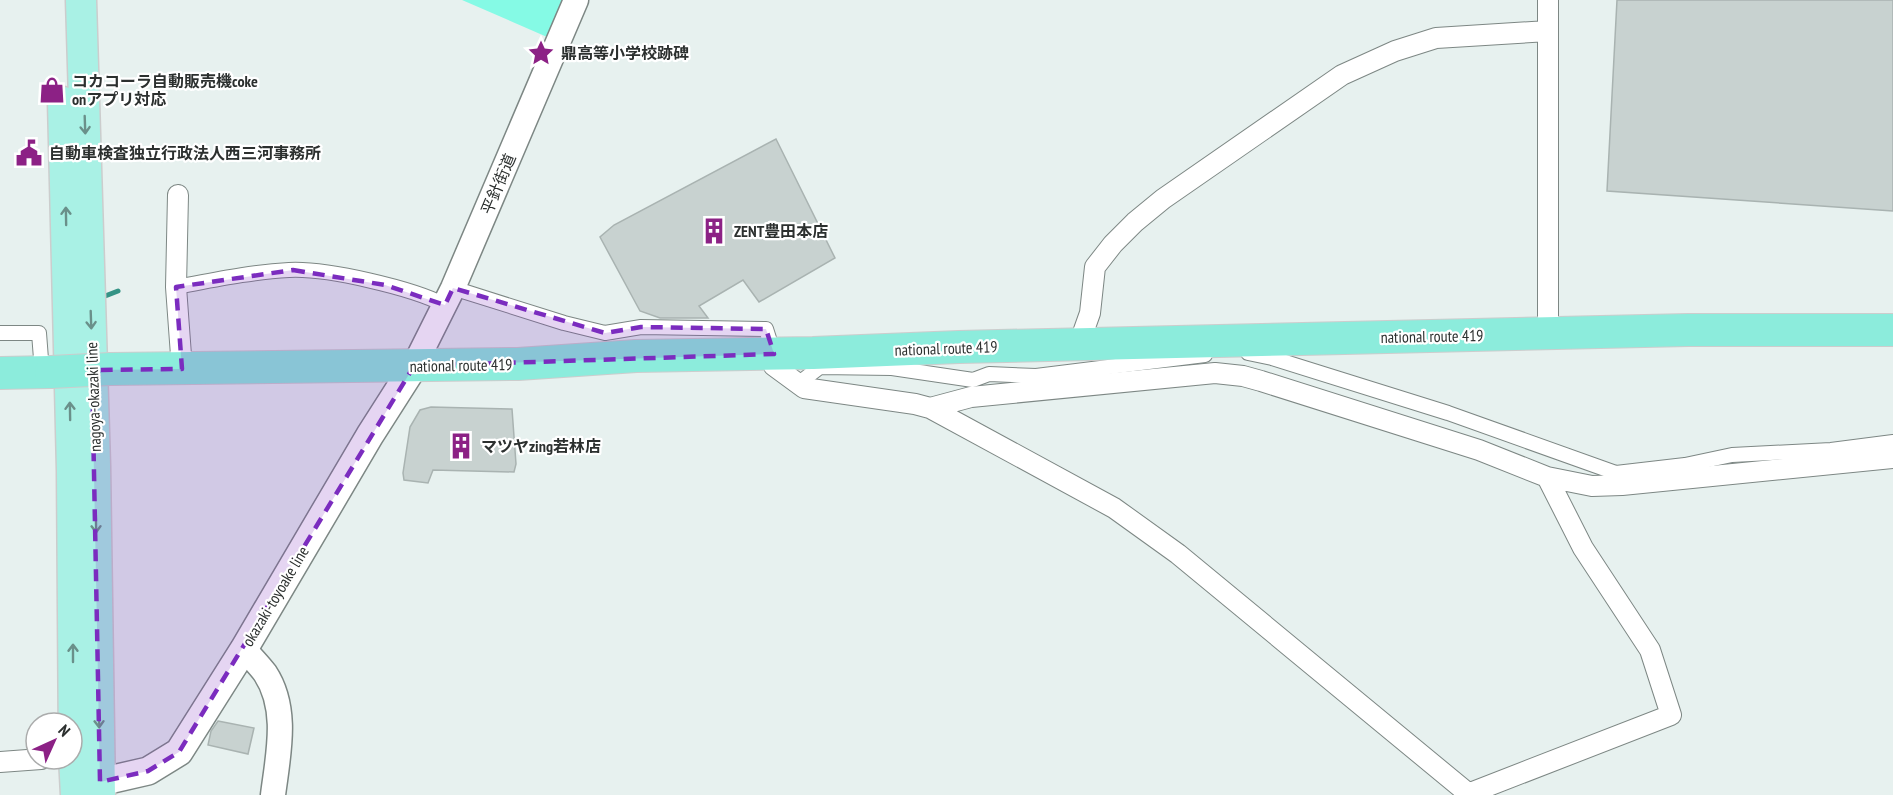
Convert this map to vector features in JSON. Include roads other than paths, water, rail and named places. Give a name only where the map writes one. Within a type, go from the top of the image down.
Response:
[{"type":"highway","name":"national route 419","points":[[0,373],[110,369],[518,364],[639,341],[774,354],[1079,344],[1688,330],[1893,330]]},
{"type":"main road","name":"nagoya-okazaki line","points":[[61,0],[72,470],[73,711]]},
{"type":"main road","name":"nagoya-okazaki line","points":[[81,0],[95,465],[92,791]]},
{"type":"main road","name":"okazaki-toyoake line","points":[[92,791],[148,771],[179,752],[414,366]]},
{"type":"main road","name":"nagoya-okazaki line","points":[[81,771],[92,791]]},
{"type":"street","name":"平針街道","points":[[414,366],[449,297],[576,0]]},
{"type":"street","points":[[1548,0],[1548,334]]},
{"type":"street","points":[[1079,344],[1090,312],[1095,267],[1113,244],[1162,199],[1342,75],[1395,51],[1436,38],[1548,31]]},
{"type":"street","points":[[178,195],[176,287],[182,369]]},
{"type":"street","points":[[176,287],[255,273],[293,270],[332,274],[385,285],[430,298],[449,297],[639,341]]},
{"type":"street","points":[[0,333],[39,333],[47,372]]},
{"type":"street","points":[[799,383],[820,367],[891,368],[973,380],[989,374],[1036,376],[1236,352],[1254,353],[1272,358],[1448,413],[1616,473],[1685,465],[1732,455],[1831,450],[1893,442]]},
{"type":"street","points":[[774,354],[774,366],[804,388],[930,408],[1113,508],[1178,554],[1468,795],[1671,715],[1650,650],[1583,548],[1547,477]]},
{"type":"street","points":[[930,408],[971,397],[1215,373],[1243,376],[1479,450],[1547,477],[1592,486],[1893,458]]},
{"type":"street","points":[[243,649],[265,673],[279,701],[280,735],[273,795]]},
{"type":"street","points":[[0,762],[24,760]]},
{"type":"waterway","points":[[100,298],[118,291]]},
{"type":"place","name":"鼎高等小学校跡碑","points":[[541,53]]},
{"type":"place","name":"コカコーラ自動販売機coke onアプリ対応","points":[[52,90]]},
{"type":"place","name":"自動車検査独立行政法人西三河事務所","points":[[29,153]]},
{"type":"place","name":"ZENT豊田本店","points":[[714,231]]},
{"type":"place","name":"マツヤzing若林店","points":[[461,446]]}]
